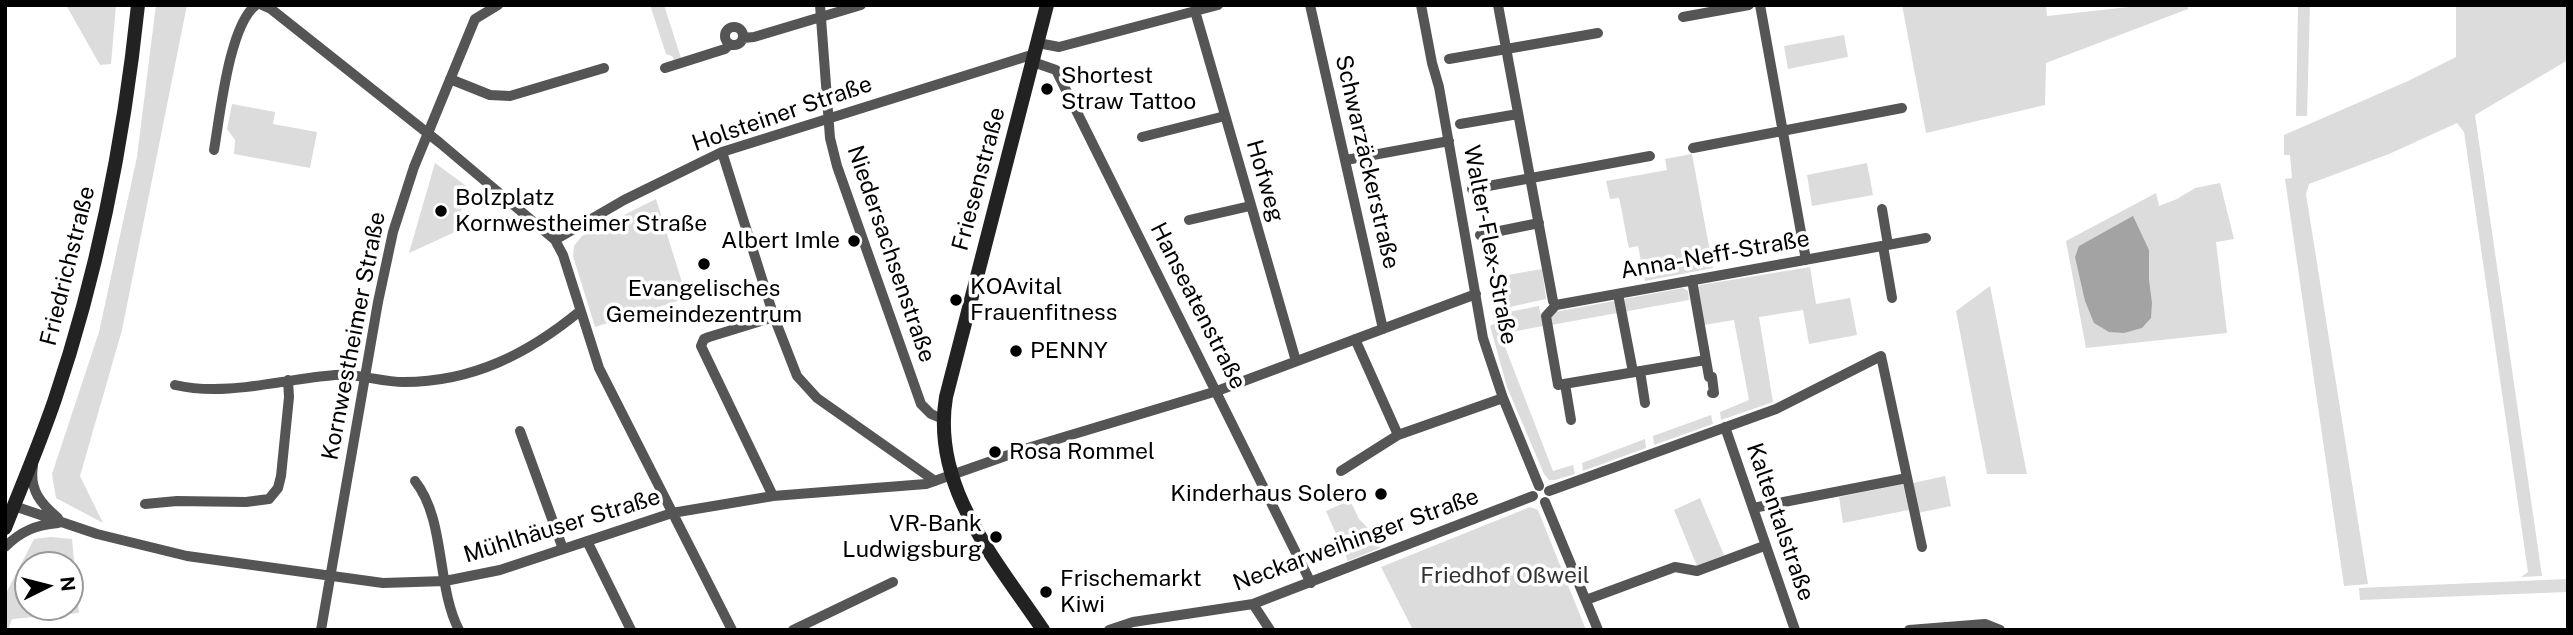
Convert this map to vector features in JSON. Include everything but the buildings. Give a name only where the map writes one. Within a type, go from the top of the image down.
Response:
[{"type":"main road","name":"Friedrichstraße","points":[[5,528],[35,453],[71,348],[97,253],[121,133],[138,5]]},
{"type":"main road","name":"Friesenstraße","points":[[1043,630],[968,515],[951,474],[944,444],[943,419],[949,385],[1047,5]]},
{"type":"street","points":[[214,149],[234,45],[243,20],[256,5]]},
{"type":"street","points":[[262,5],[271,9],[428,133],[555,240],[563,255],[599,368],[733,630]]},
{"type":"street","name":"Kornwestheimer Straße","points":[[321,630],[365,378],[393,232],[402,200],[475,19],[498,5]]},
{"type":"street","name":"Niedersachsenstraße","points":[[820,5],[830,138],[837,166],[921,404],[931,414],[943,419]]},
{"type":"street","points":[[665,68],[724,49],[730,44],[737,44],[743,38],[861,5]]},
{"type":"street","name":"Holsteiner Straße","points":[[555,240],[624,200],[722,152],[1028,56],[1189,9],[1218,5]]},
{"type":"street","name":"Schwarzäckerstraße","points":[[1310,5],[1383,328]]},
{"type":"street","name":"Walter-Flex-Straße","points":[[1421,5],[1483,338],[1503,398],[1540,491]]},
{"type":"street","points":[[1499,5],[1553,301],[1556,305],[1546,316],[1558,385],[1706,359]]},
{"type":"street","points":[[1683,17],[1749,5]]},
{"type":"street","points":[[1760,5],[1806,260]]},
{"type":"street","name":"Hofweg","points":[[1189,9],[1225,116],[1296,361]]},
{"type":"street","points":[[1449,59],[1598,33]]},
{"type":"street","name":"Hanseatenstraße","points":[[1035,54],[1056,71],[1311,583]]},
{"type":"street","points":[[450,79],[490,95],[510,96],[604,68]]},
{"type":"street","points":[[1693,148],[1902,108]]},
{"type":"street","points":[[1460,124],[1518,114]]},
{"type":"street","points":[[1142,137],[1225,116]]},
{"type":"street","points":[[1346,160],[1448,141]]},
{"type":"street","points":[[722,152],[774,317],[797,376],[817,398],[935,481]]},
{"type":"street","points":[[1472,189],[1650,156]]},
{"type":"street","points":[[1189,220],[1250,206]]},
{"type":"street","points":[[1882,209],[1892,298]]},
{"type":"street","points":[[1480,234],[1539,223]]},
{"type":"street","name":"Anna-Neff-Straße","points":[[1556,305],[1926,238]]},
{"type":"street","points":[[1692,280],[1713,385],[1712,393]]},
{"type":"street","name":"Mühlhäuser Straße","points":[[14,506],[97,534],[187,556],[383,583],[445,581],[500,570],[673,513],[773,496],[926,484],[1216,391],[1476,293]]},
{"type":"street","points":[[1618,294],[1645,403]]},
{"type":"street","points":[[175,385],[211,391],[343,374],[404,382],[438,380],[470,374],[517,354],[544,339],[580,311]]},
{"type":"street","points":[[773,496],[701,342],[709,337],[774,317]]},
{"type":"street","points":[[1354,339],[1398,435]]},
{"type":"street","name":"Neckarweihinger Straße","points":[[1109,630],[1133,622],[1253,604],[1540,491],[1725,427],[1814,391],[1881,356],[1907,478]]},
{"type":"street","points":[[145,504],[269,499],[278,488],[281,476],[289,397],[288,380]]},
{"type":"street","points":[[1565,384],[1571,421]]},
{"type":"street","points":[[1341,471],[1398,435],[1503,398]]},
{"type":"street","name":"Kaltentalstraße","points":[[1725,427],[1795,630]]},
{"type":"street","points":[[520,431],[563,549]]},
{"type":"street","name":"Mühlhäuser Straße","points":[[35,453],[32,472],[35,491],[42,504],[62,522]]},
{"type":"street","points":[[1753,508],[1907,478],[1922,547]]},
{"type":"street","points":[[415,481],[424,492],[439,545],[448,605],[459,630]]},
{"type":"street","points":[[1540,491],[1549,498],[1545,502],[1598,630]]},
{"type":"street","points":[[5,547],[22,532],[62,522]]},
{"type":"street","points":[[587,541],[631,630]]},
{"type":"street","points":[[1586,600],[1675,567],[1697,571],[1764,546]]},
{"type":"street","points":[[793,630],[893,582]]},
{"type":"street","points":[[1253,604],[1270,630]]},
{"type":"street","points":[[1909,630],[1984,624],[2000,630]]},
{"type":"green space","points":[[66,5],[116,5],[111,64],[100,65]]},
{"type":"green space","points":[[156,5],[187,5],[122,330],[80,476],[103,523],[56,498],[52,474],[99,332],[137,157]]},
{"type":"green space","points":[[650,5],[664,5],[681,58],[674,60],[666,54]]},
{"type":"green space","points":[[1902,5],[2046,5],[2047,16],[2147,5],[2187,5],[2188,9],[2046,63],[2045,105],[1926,133]]},
{"type":"green space","points":[[2298,5],[2310,5],[2307,116],[2296,116]]},
{"type":"green space","points":[[2456,5],[2568,5],[2568,60],[2475,115],[2542,576],[2521,577],[2528,572],[2464,132],[2457,123],[2389,154],[2309,184],[2306,194],[2368,584],[2344,586],[2285,179],[2292,178],[2290,155],[2284,155],[2284,135],[2456,57]]},
{"type":"green space","points":[[1844,35],[1848,57],[1788,69],[1784,46]]},
{"type":"green space","points":[[232,104],[275,112],[273,124],[317,132],[310,168],[234,154],[235,140],[227,129]]},
{"type":"green space","points":[[1692,154],[1713,268],[1645,281],[1638,246],[1629,248],[1619,198],[1610,199],[1606,181],[1667,170],[1665,159]]},
{"type":"green space","name":"Bolzplatz Kornwestheimer Straße","points":[[435,163],[469,188],[453,233],[409,253]]},
{"type":"green space","points":[[1867,163],[1873,195],[1812,206],[1807,175]]},
{"type":"green space","points":[[2220,183],[2234,239],[2216,242],[2227,333],[2086,348],[2066,241],[2156,193],[2159,206],[2195,188]]},
{"type":"green space","points":[[656,199],[687,298],[595,327],[573,256],[574,246],[582,236]]},
{"type":"green space","points":[[1810,267],[1816,304],[1850,298],[1857,335],[1809,344],[1803,310],[1759,317],[1773,402],[1721,420],[1720,412],[1749,400],[1734,320],[1704,325],[1697,288],[1700,285]]},
{"type":"green space","points":[[1542,269],[1546,299],[1496,310],[1490,278]]},
{"type":"green space","points":[[1990,286],[2027,474],[1987,474],[1956,311]]},
{"type":"green space","points":[[1683,288],[1688,291],[1689,300],[1551,325],[1551,315],[1555,312]]},
{"type":"green space","points":[[1539,306],[1543,326],[1500,334],[1553,471],[1573,465],[1575,474],[1555,480],[1549,480],[1544,474],[1507,387],[1490,326],[1494,324],[1493,315]]},
{"type":"green space","points":[[1711,415],[1713,424],[1654,445],[1653,436]]},
{"type":"green space","points":[[1645,439],[1646,448],[1583,471],[1582,463]]},
{"type":"green space","points":[[1945,476],[1951,506],[1918,513],[1913,483]]},
{"type":"green space","points":[[1903,484],[1909,510],[1843,523],[1839,497]]},
{"type":"green space","points":[[1700,498],[1724,555],[1697,566],[1674,510]]},
{"type":"green space","points":[[1350,500],[1359,519],[1375,535],[1380,548],[1348,561],[1326,511]]},
{"type":"green space","name":"Friedhof Oßweil","points":[[1530,507],[1538,510],[1586,630],[1413,630],[1381,567]]},
{"type":"green space","points":[[34,539],[72,539],[73,551],[28,551]]},
{"type":"green space","points":[[14,578],[14,619],[8,630],[5,630],[5,595]]},
{"type":"green space","points":[[2568,579],[2568,592],[2360,600],[2359,588]]},
{"type":"shaded area","points":[[2133,216],[2149,250],[2151,318],[2142,328],[2124,333],[2109,332],[2094,323],[2085,301],[2075,257],[2079,246]]},
{"type":"place","name":"Shortest Straw Tattoo","points":[[1047,89]]},
{"type":"place","name":"Bolzplatz Kornwestheimer Straße","points":[[441,211]]},
{"type":"place","name":"Albert Imle","points":[[854,241]]},
{"type":"place","name":"Evangelisches Gemeindezentrum","points":[[704,264]]},
{"type":"place","name":"KOAvital Frauenfitness","points":[[956,300]]},
{"type":"place","name":"PENNY","points":[[1016,351]]},
{"type":"place","name":"Rosa Rommel","points":[[995,452]]},
{"type":"place","name":"Kinderhaus Solero","points":[[1381,494]]},
{"type":"place","name":"VR-Bank Ludwigsburg","points":[[996,537]]},
{"type":"place","name":"Frischemarkt Kiwi","points":[[1046,592]]}]
